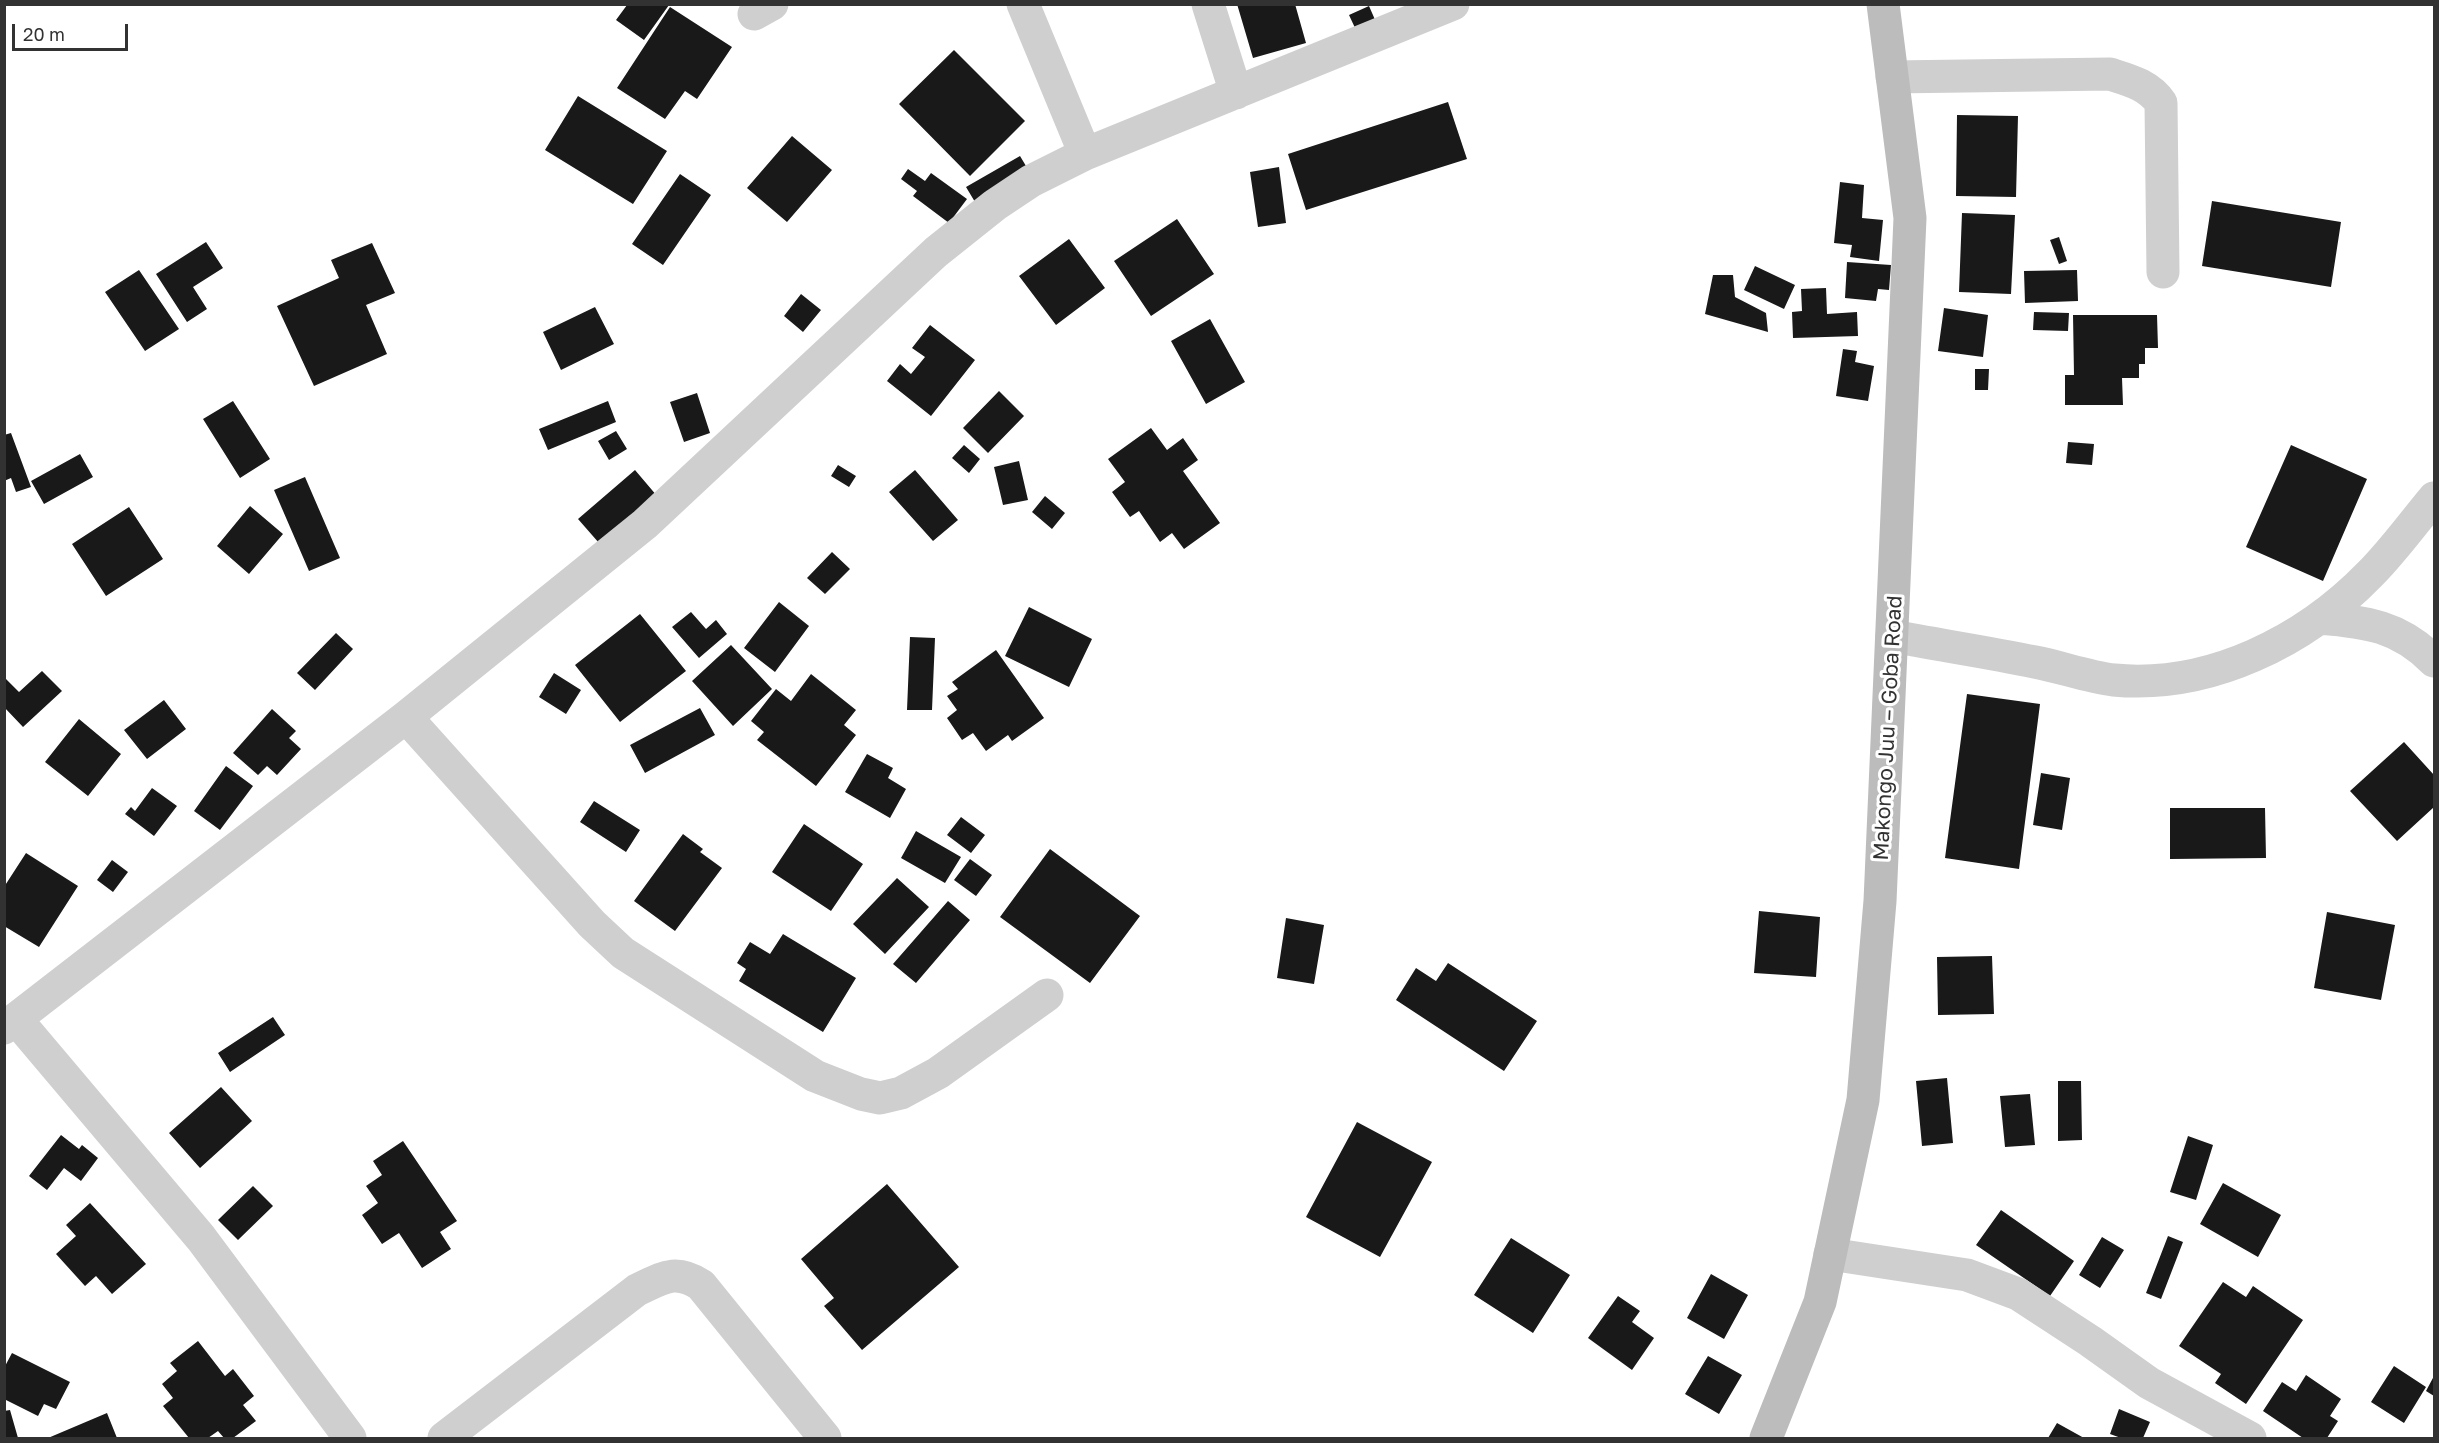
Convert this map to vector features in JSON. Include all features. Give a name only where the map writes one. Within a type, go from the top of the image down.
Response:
[{"type":"street","points":[[1023,4],[1085,154]]},
{"type":"street","points":[[1208,4],[1236,93]]},
{"type":"street","points":[[350,1438],[201,1238],[10,1023],[406,717],[645,524],[936,252],[995,205],[1031,181],[1085,154],[1453,4]]},
{"type":"street","name":"Makongo Juu – Goba Road","points":[[1766,1438],[1820,1302],[1863,1100],[1880,901],[1910,218],[1883,4]]},
{"type":"street","points":[[1892,77],[2110,74],[2154,92],[2161,102],[2163,272]]},
{"type":"street","points":[[1892,636],[2033,662],[2114,680],[2162,680],[2204,674],[2251,657],[2320,618],[2370,574],[2434,498]]},
{"type":"street","points":[[2320,618],[2365,622],[2387,629],[2408,641],[2434,661]]},
{"type":"street","points":[[406,717],[592,924],[623,953],[815,1076],[861,1094],[880,1098],[901,1093],[938,1073],[1047,995]]},
{"type":"street","points":[[1830,1254],[1967,1275],[2018,1294],[2149,1383],[2250,1438]]},
{"type":"street","points":[[444,1438],[637,1290],[668,1276],[688,1277],[701,1285],[825,1438]]},
{"type":"building","points":[[1237,4],[1295,4],[1306,43],[1253,58]]},
{"type":"building","points":[[627,5],[669,5],[644,40],[616,20]]},
{"type":"building","points":[[1369,6],[1376,22],[1356,30],[1349,15]]},
{"type":"building","points":[[670,7],[732,47],[697,99],[685,91],[665,119],[617,88]]},
{"type":"building","points":[[954,50],[1025,121],[970,176],[899,104]]},
{"type":"building","points":[[578,96],[667,151],[633,204],[545,150]]},
{"type":"building","points":[[1448,102],[1467,159],[1306,210],[1288,154]]},
{"type":"building","points":[[1957,115],[2018,116],[2016,197],[1956,196]]},
{"type":"building","points":[[792,136],[832,170],[787,222],[747,188]]},
{"type":"building","points":[[1020,156],[1032,176],[978,207],[966,187]]},
{"type":"building","points":[[1279,167],[1286,223],[1258,227],[1250,172]]},
{"type":"building","points":[[908,169],[925,181],[931,173],[967,199],[949,223],[913,196],[917,191],[901,179]]},
{"type":"building","points":[[680,174],[711,195],[663,265],[632,244]]},
{"type":"building","points":[[1840,182],[1864,185],[1862,218],[1883,220],[1879,261],[1850,257],[1852,245],[1834,243]]},
{"type":"building","points":[[2212,201],[2341,222],[2331,287],[2202,266]]},
{"type":"building","points":[[1962,213],[2015,215],[2011,294],[1959,292]]},
{"type":"building","points":[[1177,219],[1214,274],[1151,316],[1114,261]]},
{"type":"building","points":[[2059,237],[2067,261],[2059,264],[2050,240]]},
{"type":"building","points":[[1069,239],[1105,288],[1056,325],[1019,276]]},
{"type":"building","points":[[206,242],[223,268],[193,287],[207,309],[187,322],[156,274]]},
{"type":"building","points":[[372,243],[395,293],[366,305],[387,354],[314,386],[277,306],[339,278],[331,260]]},
{"type":"building","points":[[1847,262],[1891,265],[1889,290],[1878,289],[1876,301],[1845,298]]},
{"type":"building","points":[[1755,266],[1795,285],[1784,309],[1744,290]]},
{"type":"building","points":[[139,270],[179,329],[145,351],[105,292]]},
{"type":"building","points":[[2077,270],[2078,301],[2025,303],[2024,271]]},
{"type":"building","points":[[1713,275],[1733,275],[1735,297],[1766,313],[1768,332],[1705,314]]},
{"type":"building","points":[[1826,288],[1827,314],[1857,312],[1858,336],[1793,338],[1792,312],[1802,311],[1801,289]]},
{"type":"building","points":[[801,294],[821,310],[803,332],[784,316]]},
{"type":"building","points":[[595,307],[614,344],[561,370],[543,332]]},
{"type":"building","points":[[1944,308],[1988,315],[1983,357],[1938,351]]},
{"type":"building","points":[[2034,312],[2069,313],[2068,331],[2033,330]]},
{"type":"building","points":[[2073,315],[2157,315],[2158,348],[2145,348],[2145,364],[2139,364],[2139,378],[2122,378],[2123,405],[2065,405],[2065,375],[2074,375]]},
{"type":"building","points":[[1210,319],[1245,382],[1206,404],[1171,341]]},
{"type":"building","points":[[930,325],[975,360],[931,416],[887,381],[900,364],[911,374],[925,357],[912,348]]},
{"type":"building","points":[[1843,349],[1857,351],[1855,362],[1874,366],[1868,401],[1836,396]]},
{"type":"building","points":[[1975,369],[1989,369],[1988,390],[1975,390]]},
{"type":"building","points":[[999,391],[1024,416],[988,453],[963,428]]},
{"type":"building","points":[[697,393],[710,433],[684,442],[670,402]]},
{"type":"building","points":[[233,401],[270,459],[240,478],[203,419]]},
{"type":"building","points":[[608,401],[616,422],[548,450],[539,429]]},
{"type":"building","points":[[1151,428],[1167,450],[1183,438],[1198,460],[1183,471],[1220,523],[1184,549],[1172,533],[1160,542],[1139,511],[1130,517],[1112,492],[1125,482],[1108,459]]},
{"type":"building","points":[[616,431],[627,449],[609,460],[598,441]]},
{"type":"building","points":[[11,433],[31,487],[16,492],[11,478],[4,481],[4,435]]},
{"type":"building","points":[[2068,442],[2094,444],[2092,465],[2066,463]]},
{"type":"building","points":[[964,445],[980,459],[969,473],[952,458]]},
{"type":"building","points":[[2291,445],[2367,479],[2323,581],[2246,547]]},
{"type":"building","points":[[80,454],[93,477],[44,504],[31,481]]},
{"type":"building","points":[[1019,461],[1028,500],[1003,505],[994,467]]},
{"type":"building","points":[[838,465],[856,476],[849,487],[831,476]]},
{"type":"building","points":[[635,470],[663,503],[606,551],[578,519]]},
{"type":"building","points":[[915,470],[958,520],[933,541],[889,492]]},
{"type":"building","points":[[305,477],[340,558],[309,571],[274,490]]},
{"type":"building","points":[[1045,496],[1065,513],[1052,529],[1032,512]]},
{"type":"building","points":[[250,506],[283,534],[249,574],[217,546]]},
{"type":"building","points":[[129,507],[163,559],[106,596],[72,544]]},
{"type":"building","points":[[832,552],[850,569],[825,594],[807,578]]},
{"type":"building","points":[[779,602],[809,626],[775,672],[744,648]]},
{"type":"building","points":[[1029,607],[1092,639],[1069,687],[1005,656]]},
{"type":"building","points":[[691,612],[706,629],[716,620],[727,634],[699,658],[672,627]]},
{"type":"building","points":[[640,614],[686,671],[620,722],[575,665]]},
{"type":"building","points":[[336,633],[353,649],[315,690],[297,673]]},
{"type":"building","points":[[910,637],[935,638],[932,710],[907,710]]},
{"type":"building","points":[[731,645],[772,689],[733,726],[692,681]]},
{"type":"building","points":[[996,650],[1044,718],[1012,741],[1008,735],[986,751],[973,733],[962,740],[947,718],[957,710],[947,696],[958,689],[952,682]]},
{"type":"building","points":[[42,671],[62,691],[23,727],[4,707],[4,680],[6,679],[19,692]]},
{"type":"building","points":[[554,673],[581,690],[566,714],[539,697]]},
{"type":"building","points":[[811,674],[856,710],[844,725],[856,735],[816,786],[757,740],[764,732],[751,721],[776,689],[791,701]]},
{"type":"building","points":[[1967,694],[2040,704],[2019,869],[1945,858]]},
{"type":"building","points":[[164,700],[186,729],[147,759],[124,730]]},
{"type":"building","points":[[700,708],[715,735],[645,773],[630,745]]},
{"type":"building","points":[[272,709],[296,731],[289,738],[301,749],[277,775],[267,766],[258,775],[233,753]]},
{"type":"building","points":[[79,719],[121,754],[88,796],[45,762]]},
{"type":"building","points":[[2404,742],[2434,775],[2434,807],[2397,841],[2350,791]]},
{"type":"building","points":[[867,754],[893,768],[888,778],[906,789],[890,818],[845,792]]},
{"type":"building","points":[[226,766],[253,786],[220,830],[194,811]]},
{"type":"building","points":[[2041,773],[2070,778],[2062,830],[2033,825]]},
{"type":"building","points":[[152,788],[177,806],[154,836],[125,814],[131,807],[135,811]]},
{"type":"building","points":[[594,801],[640,830],[626,852],[580,822]]},
{"type":"building","points":[[2170,808],[2265,808],[2266,858],[2170,859]]},
{"type":"building","points":[[961,817],[985,835],[971,853],[947,835]]},
{"type":"building","points":[[804,824],[863,864],[831,911],[772,872]]},
{"type":"building","points":[[916,831],[961,857],[945,883],[901,858]]},
{"type":"building","points":[[683,834],[703,849],[700,852],[722,868],[675,931],[634,901]]},
{"type":"building","points":[[1050,849],[1140,916],[1090,983],[1000,917]]},
{"type":"building","points":[[26,853],[78,886],[39,947],[4,926],[4,887]]},
{"type":"building","points":[[970,859],[992,875],[976,896],[954,880]]},
{"type":"building","points":[[112,860],[128,872],[113,892],[97,880]]},
{"type":"building","points":[[897,878],[929,907],[885,954],[853,924]]},
{"type":"building","points":[[948,901],[970,920],[916,983],[893,964]]},
{"type":"building","points":[[1759,911],[1820,917],[1816,977],[1754,973]]},
{"type":"building","points":[[2327,912],[2395,925],[2381,1000],[2314,988]]},
{"type":"building","points":[[1286,918],[1324,925],[1314,984],[1277,978]]},
{"type":"building","points":[[783,934],[856,978],[823,1032],[739,981],[746,969],[737,963],[750,942],[770,954]]},
{"type":"building","points":[[1992,956],[1994,1014],[1938,1015],[1937,957]]},
{"type":"building","points":[[1448,963],[1537,1021],[1504,1071],[1396,1000],[1416,968],[1436,981]]},
{"type":"building","points":[[273,1017],[285,1035],[230,1072],[218,1053]]},
{"type":"building","points":[[1947,1078],[1953,1143],[1922,1146],[1916,1081]]},
{"type":"building","points":[[2058,1081],[2081,1081],[2082,1140],[2058,1141]]},
{"type":"building","points":[[221,1087],[252,1121],[200,1168],[169,1133]]},
{"type":"building","points":[[2030,1094],[2035,1145],[2005,1147],[2000,1096]]},
{"type":"building","points":[[1357,1122],[1432,1162],[1380,1257],[1306,1217]]},
{"type":"building","points":[[61,1135],[79,1149],[82,1145],[98,1158],[81,1181],[64,1168],[47,1190],[29,1176]]},
{"type":"building","points":[[2188,1136],[2213,1145],[2196,1200],[2170,1192]]},
{"type":"building","points":[[403,1141],[457,1221],[440,1232],[451,1249],[422,1268],[399,1233],[382,1244],[362,1215],[378,1203],[366,1186],[382,1175],[373,1161]]},
{"type":"building","points":[[2223,1183],[2281,1215],[2258,1257],[2200,1224]]},
{"type":"building","points":[[887,1184],[959,1267],[862,1350],[824,1306],[834,1298],[801,1259]]},
{"type":"building","points":[[253,1186],[273,1206],[238,1240],[218,1220]]},
{"type":"building","points":[[90,1203],[146,1264],[112,1294],[96,1276],[85,1286],[56,1254],[76,1236],[66,1225]]},
{"type":"building","points":[[2001,1210],[2074,1261],[2050,1296],[1976,1245]]},
{"type":"building","points":[[2168,1236],[2183,1242],[2161,1299],[2146,1293]]},
{"type":"building","points":[[2102,1237],[2124,1250],[2100,1288],[2079,1275]]},
{"type":"building","points":[[1511,1238],[1570,1275],[1533,1333],[1474,1295]]},
{"type":"building","points":[[1711,1274],[1748,1295],[1724,1339],[1687,1318]]},
{"type":"building","points":[[2223,1282],[2246,1297],[2253,1286],[2303,1320],[2246,1404],[2215,1383],[2221,1374],[2179,1346]]},
{"type":"building","points":[[1618,1296],[1640,1311],[1632,1322],[1654,1338],[1632,1370],[1588,1338]]},
{"type":"building","points":[[198,1341],[225,1376],[233,1369],[254,1396],[243,1405],[256,1421],[233,1438],[224,1438],[218,1431],[208,1438],[189,1438],[163,1406],[173,1398],[162,1384],[177,1371],[170,1363]]},
{"type":"building","points":[[12,1353],[70,1382],[56,1409],[44,1404],[38,1416],[4,1399],[4,1368]]},
{"type":"building","points":[[1708,1356],[1742,1375],[1719,1414],[1685,1394]]},
{"type":"building","points":[[2394,1366],[2426,1387],[2404,1423],[2371,1402]]},
{"type":"building","points":[[2306,1375],[2341,1399],[2330,1416],[2338,1421],[2327,1438],[2303,1438],[2263,1411],[2282,1382],[2296,1391]]},
{"type":"building","points":[[2434,1376],[2434,1396],[2426,1391]]},
{"type":"building","points":[[2119,1409],[2150,1422],[2143,1438],[2121,1438],[2110,1434]]},
{"type":"building","points":[[10,1410],[18,1438],[4,1438],[4,1411]]},
{"type":"building","points":[[107,1413],[117,1438],[48,1438]]},
{"type":"building","points":[[2057,1423],[2084,1438],[2048,1438]]}]
